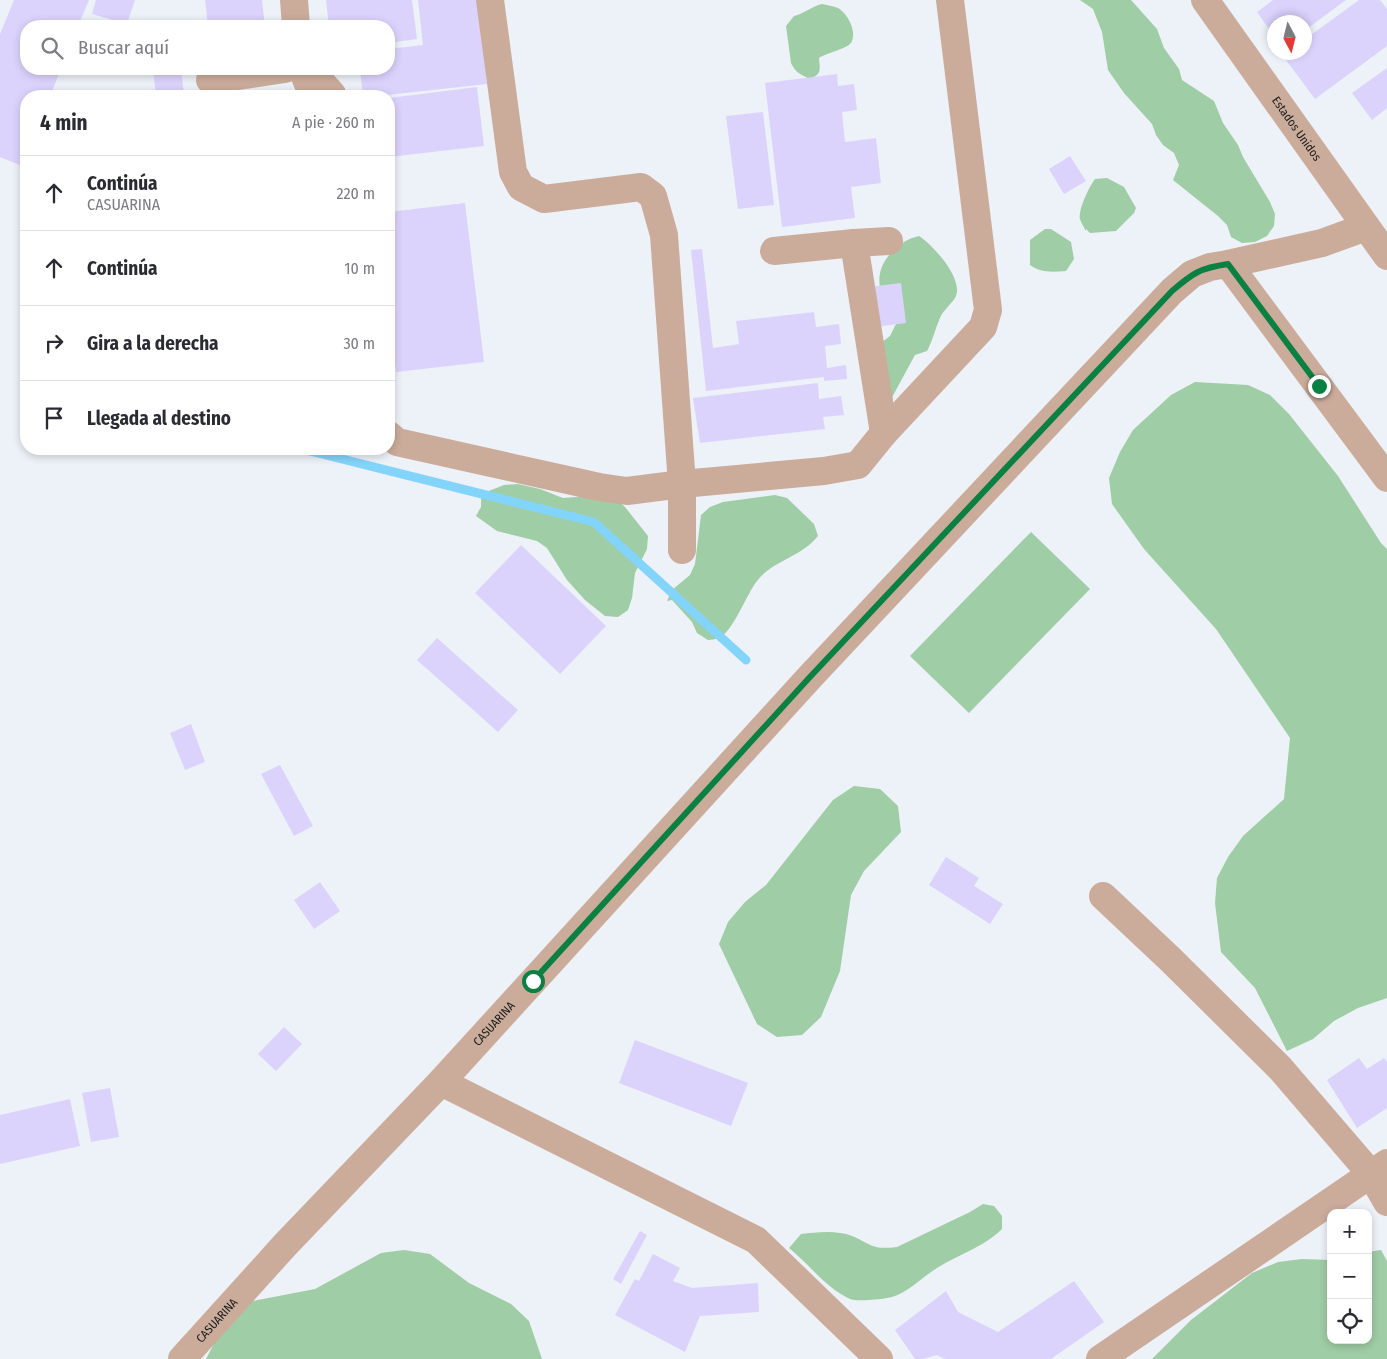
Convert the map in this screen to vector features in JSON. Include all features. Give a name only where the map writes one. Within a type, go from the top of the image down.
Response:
[{"type":"street","points":[[294,0],[296,20]]},
{"type":"street","points":[[490,0],[513,172],[521,187],[544,198],[641,187],[653,196],[664,235],[682,484],[682,550]]},
{"type":"street","points":[[395,440],[599,487],[627,491],[824,471],[858,465],[884,433],[983,327],[988,310],[950,0]]},
{"type":"street","name":"Estados Unidos","points":[[1205,0],[1387,256]]},
{"type":"street","points":[[210,80],[244,75]]},
{"type":"street","points":[[304,75],[308,84],[323,84],[328,90]]},
{"type":"street","name":"CASUARINA","points":[[182,1359],[285,1245],[441,1082],[802,686],[1172,291],[1192,274],[1210,267],[1322,243],[1366,227]]},
{"type":"street","points":[[774,251],[889,241]]},
{"type":"street","points":[[854,243],[884,433]]},
{"type":"street","points":[[1228,264],[1387,478]]},
{"type":"street","points":[[1103,896],[1170,958],[1379,1168],[1387,1202]]},
{"type":"street","points":[[441,1082],[756,1240],[879,1359]]},
{"type":"street","points":[[1100,1359],[1379,1168]]},
{"type":"green space","points":[[1080,0],[1131,0],[1157,29],[1164,48],[1179,69],[1182,80],[1214,101],[1223,123],[1238,145],[1243,157],[1270,202],[1275,214],[1274,226],[1267,236],[1255,242],[1242,243],[1231,237],[1227,225],[1218,216],[1173,180],[1179,165],[1174,153],[1163,145],[1156,135],[1152,124],[1124,93],[1108,70],[1102,32],[1093,9]]},
{"type":"green space","points":[[822,4],[838,8],[845,14],[852,28],[853,39],[851,43],[841,49],[819,58],[819,71],[817,75],[810,79],[794,69],[791,63],[786,26],[794,16]]},
{"type":"green space","points":[[1107,178],[1124,187],[1136,208],[1134,213],[1116,231],[1090,233],[1086,229],[1086,231],[1080,219],[1082,204],[1095,179]]},
{"type":"green space","points":[[1045,229],[1051,229],[1071,242],[1074,259],[1066,271],[1043,271],[1030,265],[1030,240]]},
{"type":"green space","points":[[919,236],[939,254],[951,271],[957,289],[956,296],[941,315],[927,351],[915,355],[890,401],[881,343],[890,336],[896,324],[882,296],[879,278],[881,269],[893,251],[905,241]]},
{"type":"green space","points":[[1195,382],[1248,385],[1270,395],[1289,414],[1338,476],[1381,543],[1387,549],[1387,998],[1358,1008],[1334,1021],[1313,1039],[1287,1051],[1255,988],[1221,952],[1215,903],[1217,878],[1228,857],[1243,836],[1284,799],[1290,738],[1216,629],[1144,549],[1112,504],[1109,478],[1120,452],[1133,430],[1171,395]]},
{"type":"green space","points":[[518,484],[540,489],[563,498],[590,496],[616,499],[625,507],[648,536],[647,549],[635,573],[632,598],[628,610],[618,617],[605,616],[585,600],[567,580],[547,548],[537,541],[497,531],[476,516],[481,507],[481,494],[504,485]]},
{"type":"green space","points":[[775,495],[787,498],[814,524],[818,536],[803,549],[763,574],[753,587],[735,620],[724,634],[719,638],[708,640],[697,633],[692,622],[672,600],[667,601],[672,590],[690,575],[695,564],[701,515],[710,507],[723,502]]},
{"type":"green space","points":[[1031,532],[1090,589],[969,713],[910,656]]},
{"type":"green space","points":[[854,786],[880,789],[898,806],[901,832],[864,871],[851,895],[840,971],[821,1017],[802,1035],[777,1037],[757,1024],[719,944],[728,922],[745,902],[766,885],[833,800]]},
{"type":"green space","points":[[983,1204],[994,1206],[1002,1216],[1002,1229],[995,1236],[942,1265],[908,1289],[892,1297],[864,1300],[850,1299],[833,1289],[789,1248],[801,1234],[827,1232],[846,1234],[877,1247],[897,1247]]},
{"type":"green space","points":[[404,1250],[430,1254],[469,1283],[511,1304],[529,1321],[542,1359],[206,1359],[226,1320],[243,1303],[315,1289],[381,1253]]},
{"type":"green space","points":[[1381,1250],[1387,1261],[1387,1359],[1152,1359],[1191,1320],[1252,1273],[1278,1262],[1302,1259],[1327,1260],[1327,1344],[1372,1344],[1372,1251]]},
{"type":"building","points":[[14,0],[89,0],[81,20],[20,20],[20,75],[59,75],[52,90],[20,90],[20,165],[0,157],[0,34]]},
{"type":"building","points":[[96,0],[135,0],[128,20],[113,20],[92,14]]},
{"type":"building","points":[[205,0],[262,0],[264,20],[207,20]]},
{"type":"building","points":[[326,0],[412,0],[417,39],[395,42],[395,20],[328,20]]},
{"type":"building","points":[[418,0],[478,0],[487,84],[395,94],[395,90],[362,90],[361,75],[395,75],[395,48],[423,45]]},
{"type":"building","points":[[1273,0],[1346,0],[1312,25],[1312,15],[1267,15],[1267,26],[1257,12]]},
{"type":"building","points":[[1359,0],[1380,0],[1387,9],[1387,46],[1315,99],[1286,60],[1312,60],[1312,34]]},
{"type":"building","points":[[1387,68],[1387,108],[1372,120],[1352,93]]},
{"type":"building","points":[[837,74],[838,86],[854,84],[857,110],[842,112],[845,142],[876,138],[881,183],[851,187],[855,218],[782,227],[765,83]]},
{"type":"building","points":[[154,75],[182,75],[183,90],[155,90]]},
{"type":"building","points":[[477,87],[484,146],[395,156],[395,97]]},
{"type":"building","points":[[763,112],[774,205],[738,209],[726,116]]},
{"type":"building","points":[[1070,156],[1086,181],[1064,194],[1049,169]]},
{"type":"building","points":[[465,203],[484,362],[396,372],[395,211]]},
{"type":"building","points":[[702,249],[713,348],[739,344],[736,321],[814,312],[816,327],[839,324],[841,344],[825,346],[827,368],[846,365],[847,379],[824,381],[824,377],[706,391],[691,250]]},
{"type":"building","points":[[901,283],[906,323],[875,327],[869,287]]},
{"type":"building","points":[[818,383],[819,399],[841,396],[844,415],[823,417],[825,429],[700,443],[693,398]]},
{"type":"building","points":[[521,545],[606,626],[560,674],[475,593]]},
{"type":"building","points":[[437,638],[518,710],[498,732],[417,660]]},
{"type":"building","points":[[191,724],[205,762],[185,770],[170,733]]},
{"type":"building","points":[[280,765],[313,826],[294,836],[261,774]]},
{"type":"building","points":[[946,857],[979,878],[974,886],[1003,904],[990,924],[929,885]]},
{"type":"building","points":[[320,882],[340,911],[314,929],[294,900]]},
{"type":"building","points":[[284,1027],[302,1044],[276,1071],[258,1054]]},
{"type":"building","points":[[635,1040],[748,1083],[731,1126],[619,1083]]},
{"type":"building","points":[[1359,1058],[1367,1069],[1384,1058],[1387,1062],[1387,1108],[1357,1128],[1327,1080]]},
{"type":"building","points":[[110,1088],[119,1137],[91,1142],[82,1093]]},
{"type":"building","points":[[70,1099],[80,1146],[0,1164],[0,1115]]},
{"type":"building","points":[[640,1231],[647,1235],[621,1284],[613,1279]]},
{"type":"building","points":[[653,1254],[680,1268],[673,1281],[692,1288],[758,1283],[759,1312],[700,1316],[685,1352],[615,1315],[635,1279],[639,1281]]},
{"type":"building","points":[[1074,1281],[1104,1322],[1051,1359],[945,1359],[937,1355],[915,1359],[895,1330],[946,1291],[958,1312],[998,1332]]},
{"type":"waterway","points":[[326,455],[594,522],[746,660]]},
{"type":"route","points":[[533,981],[822,664],[1172,291],[1192,274],[1210,267],[1228,264],[1319,386]]}]
